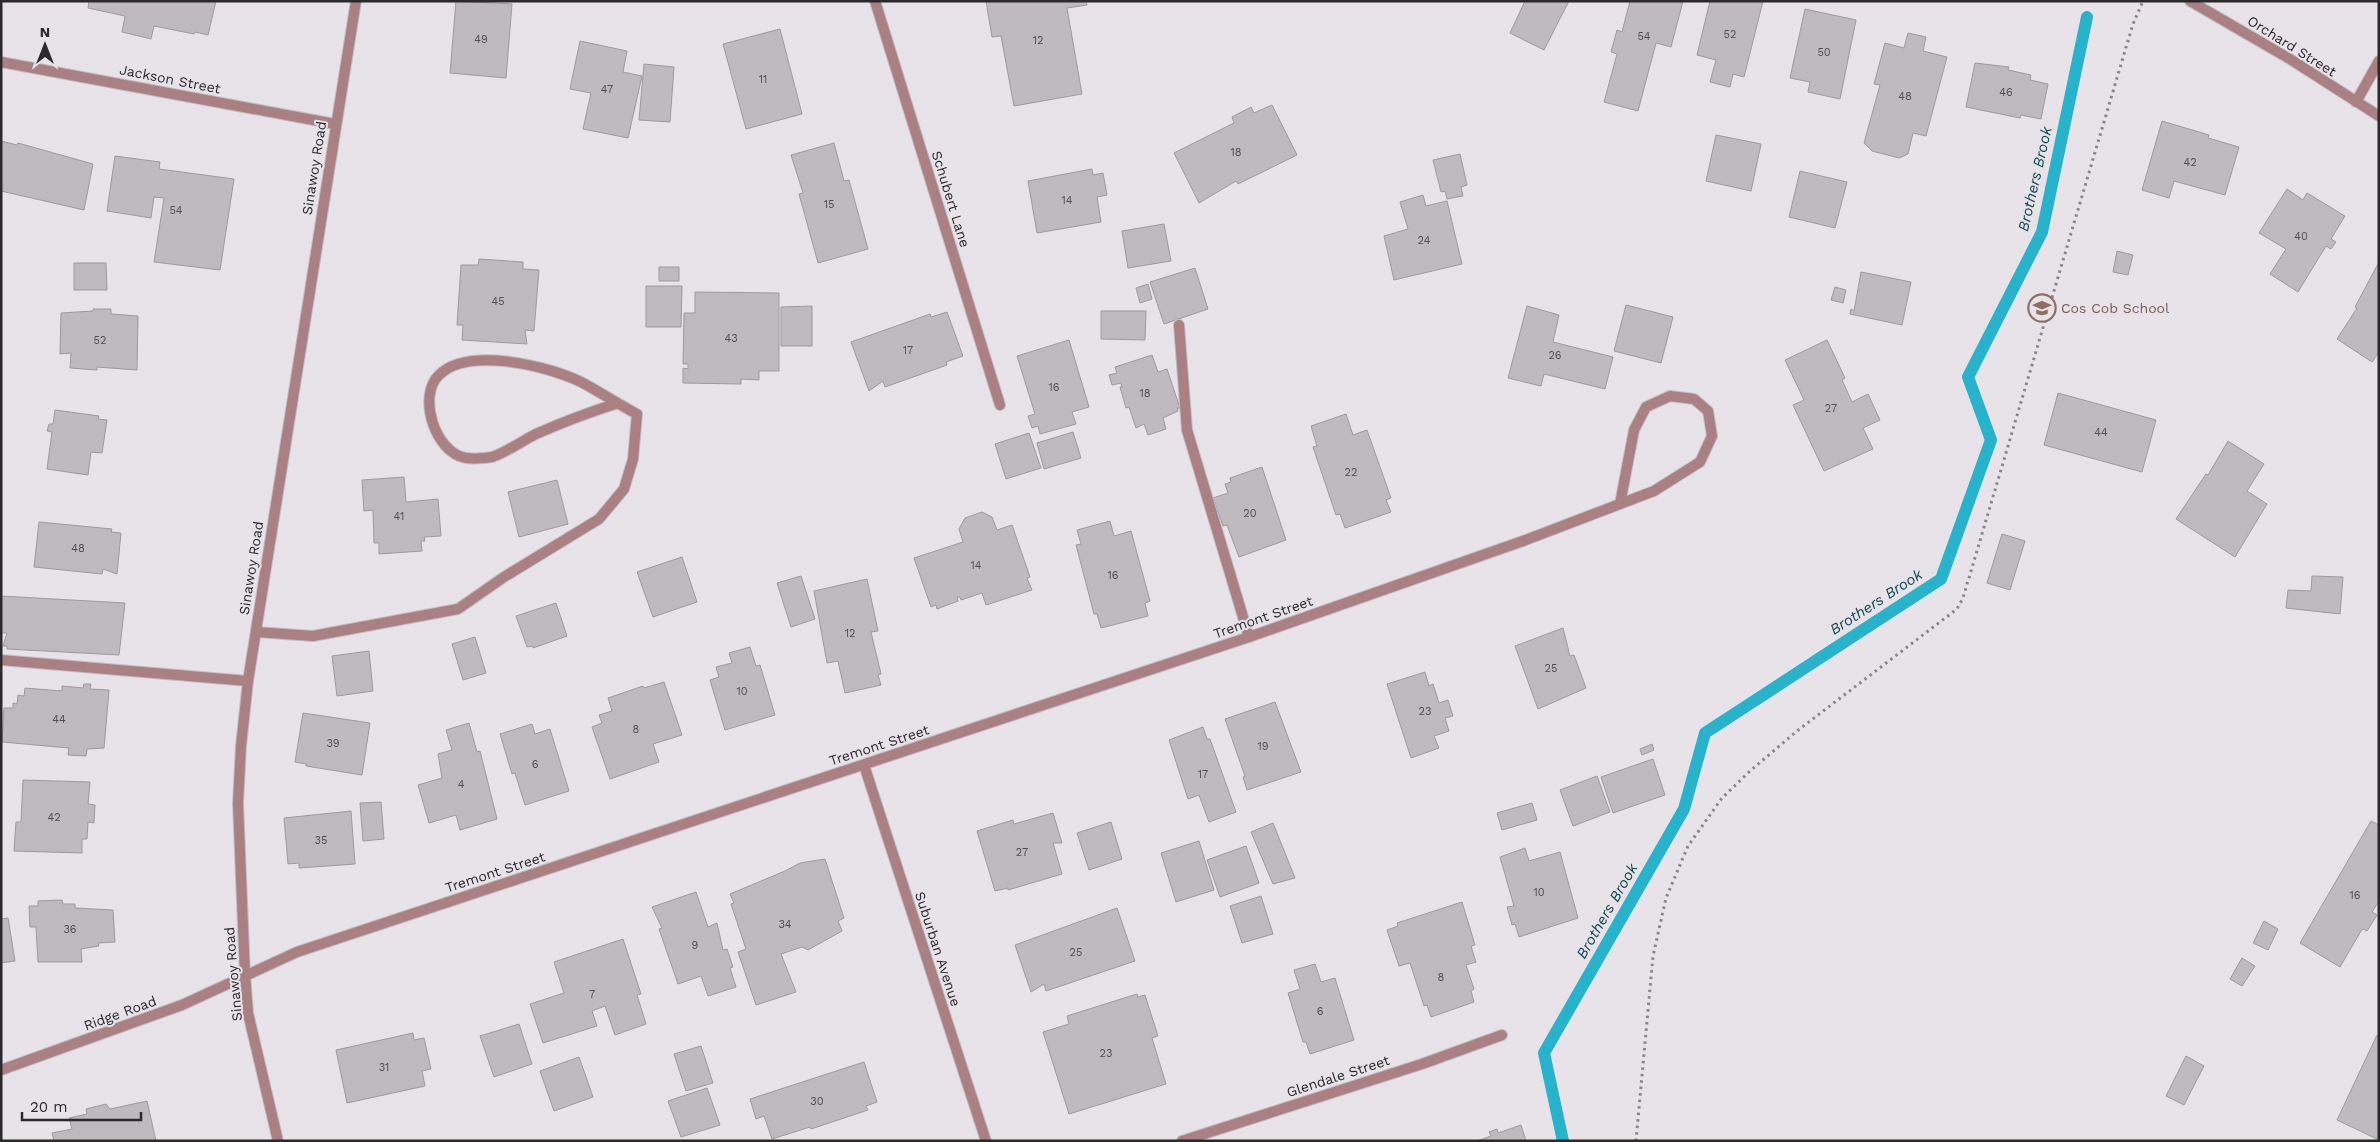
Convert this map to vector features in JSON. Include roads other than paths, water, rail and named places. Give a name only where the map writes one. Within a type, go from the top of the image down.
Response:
[{"type":"street","name":"Sinawoy Road","points":[[278,1141],[248,1013],[238,803],[240,746],[248,681],[334,124],[356,1]]},
{"type":"street","name":"Schubert Lane","points":[[875,1],[1000,405]]},
{"type":"street","name":"Orchard Street","points":[[2190,1],[2290,59],[2379,116]]},
{"type":"street","points":[[2356,102],[2379,61]]},
{"type":"street","name":"Jackson Street","points":[[1,62],[334,124]]},
{"type":"street","points":[[1179,325],[1187,430],[1249,637]]},
{"type":"street","points":[[256,632],[312,636],[458,608],[504,577],[599,519],[624,489],[633,459],[637,414],[618,403],[579,381],[514,361],[476,360],[454,366],[440,374],[429,389],[430,412],[442,444],[464,458],[492,457],[582,414],[618,403]]},
{"type":"street","name":"Tremont Street","points":[[245,975],[296,952],[1249,637],[1523,541],[1620,504],[1654,491],[1700,462],[1712,436],[1708,411],[1694,399],[1670,396],[1646,406],[1634,430],[1620,504]]},
{"type":"street","points":[[1,660],[248,681]]},
{"type":"street","name":"Suburban Avenue","points":[[864,765],[986,1141]]},
{"type":"street","name":"Ridge Road","points":[[1,1070],[182,1005],[245,975]]},
{"type":"street","name":"Glendale Street","points":[[1182,1141],[1422,1064],[1502,1035]]},
{"type":"waterway","name":"Brothers Brook","points":[[1563,1141],[1544,1053],[1684,809],[1705,733],[1941,579],[1991,440],[1968,377],[2042,232],[2087,17]]},
{"type":"place","name":"Cos Cob School","points":[[2042,308]]}]
